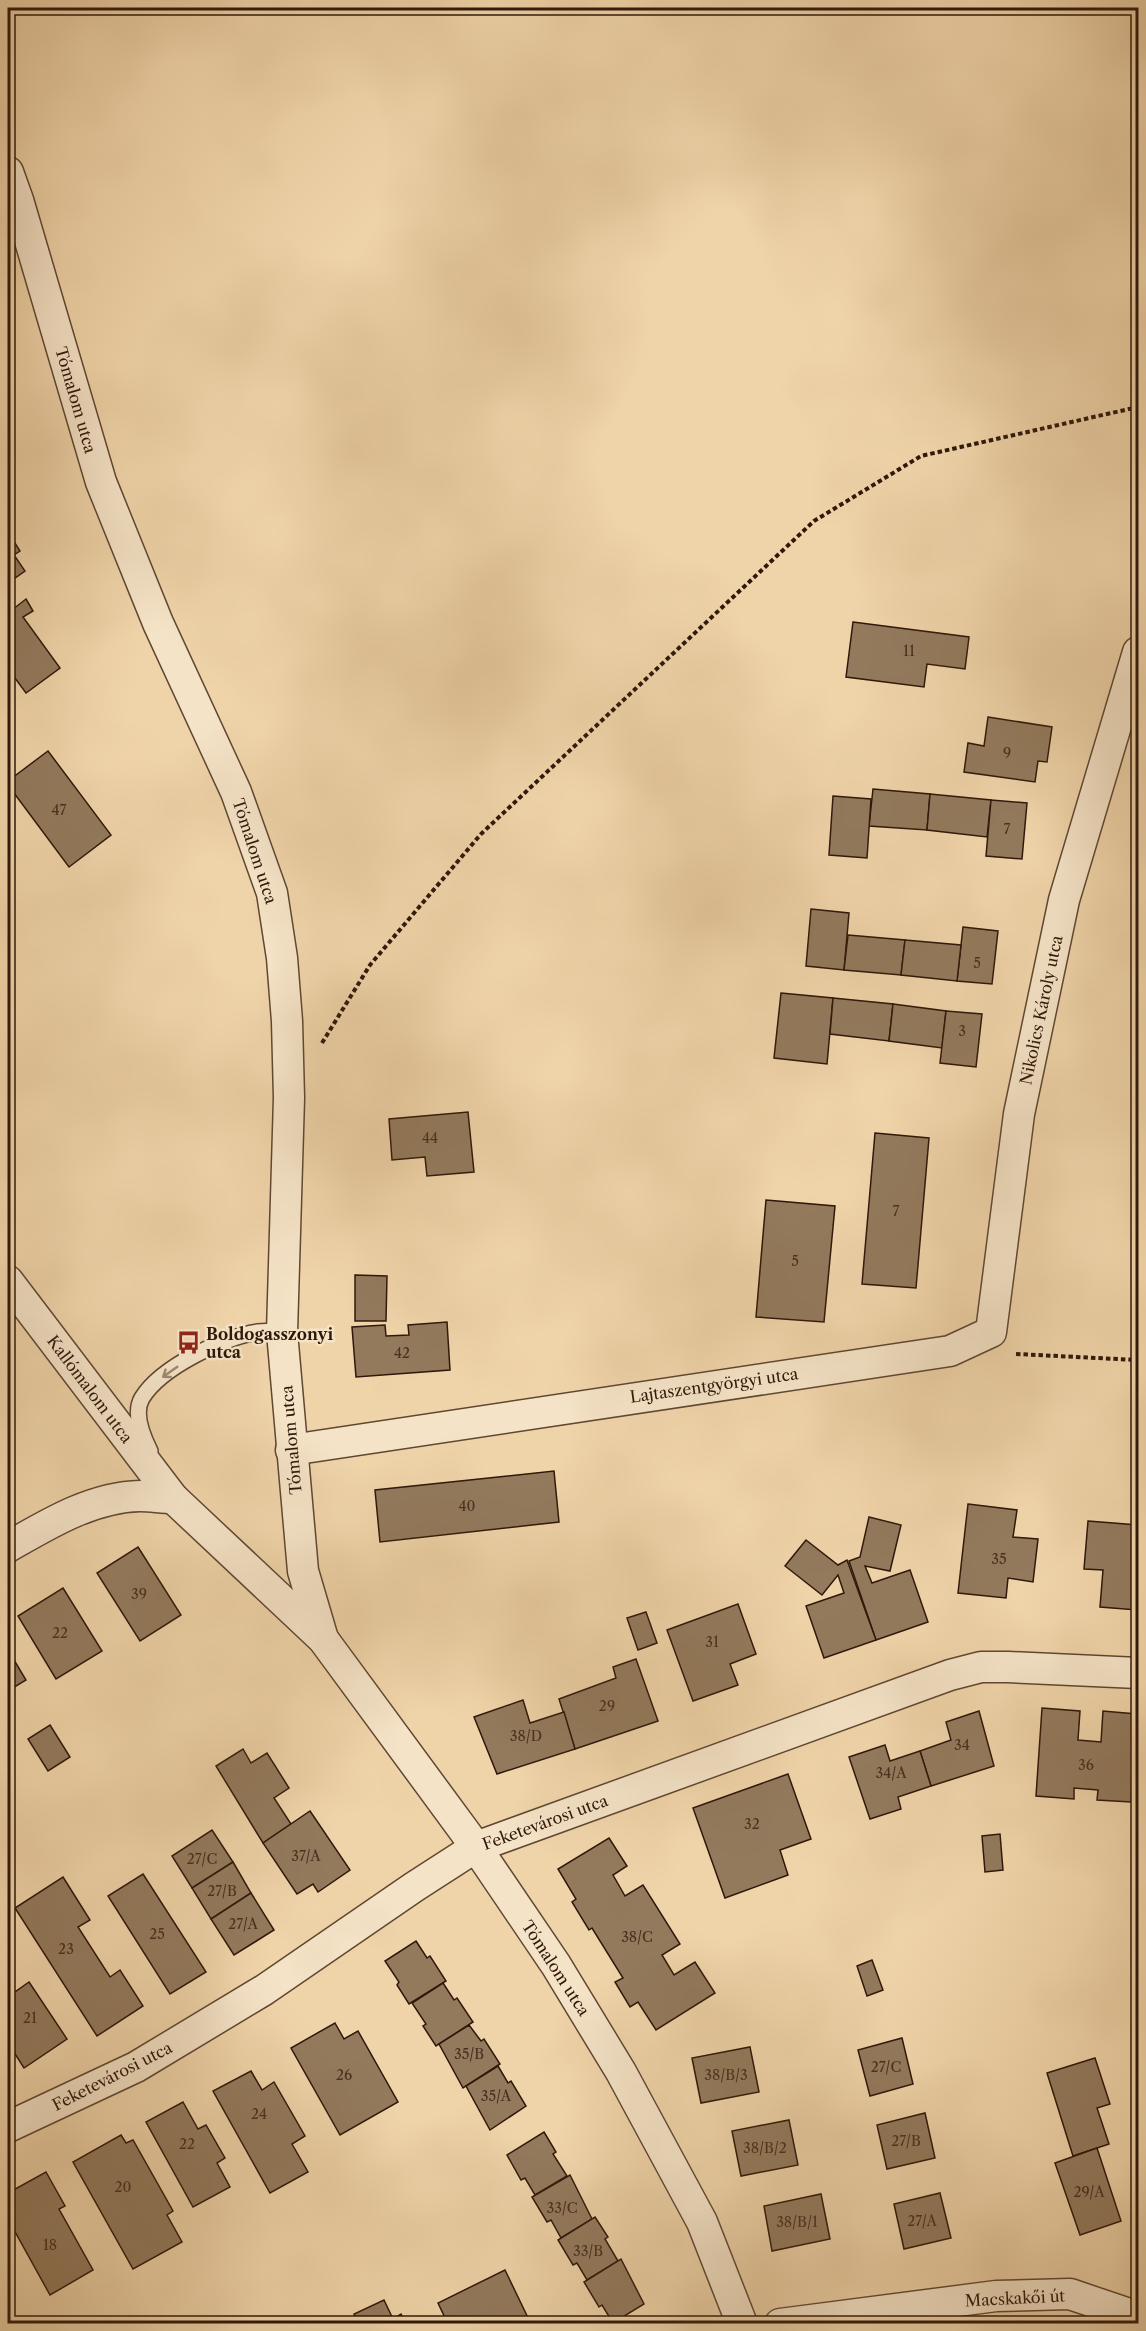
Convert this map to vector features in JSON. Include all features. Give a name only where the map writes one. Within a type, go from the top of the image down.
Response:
[{"type":"street","name":"Tómalom utca","points":[[8,172],[13,202],[101,482],[158,623],[236,792],[272,893],[282,958],[289,1098],[282,1332],[303,1571],[323,1639]]},
{"type":"street","name":"Nikolics Károly utca","points":[[950,1351],[991,1332],[1019,1114],[1064,900],[1138,652]]},
{"type":"street","name":"Kallómalom utca","points":[[8,1281],[173,1498]]},
{"type":"street","name":"Lajtaszentgyörgyi utca","points":[[291,1450],[950,1351]]},
{"type":"street","points":[[8,1547],[62,1516],[104,1502],[139,1496],[173,1498]]},
{"type":"street","name":"Tómalom utca","points":[[173,1498],[323,1639],[476,1847],[556,1965],[621,2072],[702,2222],[742,2324]]},
{"type":"street","name":"Feketevárosi utca","points":[[8,2127],[146,2061],[264,1990],[476,1847],[950,1675],[981,1667],[1138,1673]]},
{"type":"street","name":"Macskakői út","points":[[780,2324],[996,2296],[1070,2294],[1138,2317]]},
{"type":"lane","points":[[173,1498],[145,1442],[138,1419],[141,1399],[162,1377],[212,1346],[260,1331],[282,1332]]},
{"type":"path","points":[[320,1047],[370,965],[481,834],[814,521],[921,456],[1138,407]]},
{"type":"path","points":[[1009,1353],[1138,1360]]},
{"type":"building","points":[[8,532],[20,551],[14,555],[25,571],[8,583]]},
{"type":"building","points":[[26,599],[33,611],[23,617],[60,668],[26,693],[12,674],[8,677],[8,613]]},
{"type":"building","points":[[853,622],[969,637],[965,669],[927,664],[924,687],[846,677]]},
{"type":"building","points":[[988,717],[1052,727],[1047,762],[1038,761],[1035,782],[964,772],[968,743],[984,746]]},
{"type":"building","points":[[48,751],[111,835],[69,867],[8,785],[8,781]]},
{"type":"building","points":[[873,789],[930,794],[927,830],[869,826]]},
{"type":"building","points":[[930,794],[991,800],[987,837],[927,830]]},
{"type":"building","points":[[833,796],[871,799],[867,858],[829,855]]},
{"type":"building","points":[[991,800],[1027,803],[1022,859],[986,856]]},
{"type":"building","points":[[811,909],[849,913],[844,970],[806,966]]},
{"type":"building","points":[[963,927],[998,931],[992,984],[957,981]]},
{"type":"building","points":[[848,935],[905,940],[901,975],[844,970]]},
{"type":"building","points":[[905,940],[961,945],[957,981],[901,975]]},
{"type":"building","points":[[781,993],[833,998],[827,1064],[774,1058]]},
{"type":"building","points":[[833,998],[893,1004],[889,1041],[830,1034]]},
{"type":"building","points":[[893,1004],[946,1011],[942,1048],[889,1041]]},
{"type":"building","points":[[946,1011],[982,1014],[976,1067],[940,1063]]},
{"type":"building","points":[[468,1112],[474,1172],[427,1176],[425,1157],[392,1160],[389,1119]]},
{"type":"building","points":[[875,1133],[929,1138],[916,1288],[862,1284]]},
{"type":"building","points":[[766,1200],[835,1206],[824,1322],[756,1317]]},
{"type":"building","points":[[355,1275],[387,1276],[386,1321],[355,1321]]},
{"type":"building","points":[[447,1322],[450,1370],[356,1377],[352,1327],[385,1325],[386,1336],[409,1335],[408,1325]]},
{"type":"building","points":[[554,1471],[559,1522],[380,1542],[375,1490]]},
{"type":"building","points":[[968,1504],[1017,1510],[1013,1537],[1038,1539],[1033,1582],[1008,1578],[1006,1598],[958,1593]]},
{"type":"building","points":[[869,1517],[901,1525],[890,1571],[865,1566],[872,1583],[910,1570],[928,1622],[876,1640],[849,1561],[860,1557]]},
{"type":"building","points":[[1088,1521],[1138,1525],[1137,1610],[1100,1607],[1103,1570],[1084,1569]]},
{"type":"building","points":[[806,1540],[838,1565],[847,1560],[876,1640],[824,1658],[806,1606],[844,1593],[838,1575],[822,1595],[785,1566]]},
{"type":"building","points":[[138,1547],[181,1615],[140,1641],[97,1573]]},
{"type":"building","points":[[63,1588],[102,1651],[56,1679],[18,1616]]},
{"type":"building","points":[[738,1604],[756,1654],[730,1664],[738,1685],[693,1701],[667,1630]]},
{"type":"building","points":[[646,1612],[657,1643],[638,1650],[627,1618]]},
{"type":"building","points":[[8,1650],[26,1680],[8,1691]]},
{"type":"building","points":[[636,1659],[658,1721],[575,1749],[559,1699],[616,1678],[613,1667]]},
{"type":"building","points":[[523,1700],[530,1723],[564,1712],[575,1749],[497,1774],[474,1717]]},
{"type":"building","points":[[1042,1708],[1080,1711],[1078,1740],[1101,1742],[1103,1711],[1137,1714],[1131,1802],[1097,1800],[1098,1790],[1074,1788],[1074,1799],[1036,1796]]},
{"type":"building","points":[[979,1711],[994,1766],[931,1786],[920,1751],[951,1740],[946,1722]]},
{"type":"building","points":[[50,1725],[70,1757],[48,1771],[28,1739]]},
{"type":"building","points":[[885,1745],[890,1761],[920,1751],[931,1786],[898,1797],[901,1809],[870,1819],[849,1757]]},
{"type":"building","points":[[243,1749],[251,1763],[267,1753],[289,1788],[274,1798],[291,1824],[263,1843],[216,1766]]},
{"type":"building","points":[[788,1774],[811,1839],[780,1850],[788,1875],[725,1898],[693,1808]]},
{"type":"building","points":[[310,1811],[350,1870],[318,1892],[313,1884],[297,1894],[263,1843]]},
{"type":"building","points":[[212,1830],[233,1862],[192,1888],[172,1856]]},
{"type":"building","points":[[1000,1834],[1003,1870],[985,1872],[982,1836]]},
{"type":"building","points":[[609,1838],[627,1866],[613,1875],[625,1896],[643,1885],[680,1944],[662,1955],[674,1975],[695,1962],[715,1993],[656,2030],[638,2002],[630,2007],[615,1982],[623,1978],[592,1928],[589,1930],[572,1902],[576,1899],[558,1869]]},
{"type":"building","points":[[233,1862],[251,1893],[211,1919],[192,1888]]},
{"type":"building","points":[[143,1874],[206,1972],[170,1994],[108,1896]]},
{"type":"building","points":[[63,1877],[90,1920],[78,1927],[110,1977],[120,1970],[143,2006],[97,2036],[15,1908]]},
{"type":"building","points":[[251,1893],[274,1930],[234,1955],[211,1919]]},
{"type":"building","points":[[416,1941],[427,1958],[430,1956],[446,1981],[409,2004],[397,1985],[399,1982],[385,1961]]},
{"type":"building","points":[[872,1960],[883,1990],[867,1996],[857,1966]]},
{"type":"building","points":[[29,1982],[67,2039],[24,2068],[8,2043],[8,1997]]},
{"type":"building","points":[[443,1983],[454,2000],[457,1998],[473,2022],[436,2046],[423,2026],[426,2024],[412,2003]]},
{"type":"building","points":[[335,2023],[344,2039],[358,2031],[398,2102],[340,2135],[291,2048]]},
{"type":"building","points":[[469,2025],[481,2041],[484,2039],[500,2064],[463,2088],[439,2044]]},
{"type":"building","points":[[902,2038],[913,2084],[870,2096],[858,2050]]},
{"type":"building","points":[[750,2047],[759,2092],[701,2103],[692,2058]]},
{"type":"building","points":[[1095,2058],[1110,2104],[1097,2108],[1109,2144],[1073,2156],[1047,2073]]},
{"type":"building","points":[[498,2066],[508,2083],[511,2081],[526,2106],[490,2130],[466,2086]]},
{"type":"building","points":[[251,2071],[262,2090],[274,2082],[305,2136],[292,2144],[308,2172],[270,2193],[213,2091]]},
{"type":"building","points":[[183,2102],[198,2129],[206,2125],[225,2158],[217,2163],[230,2187],[193,2207],[146,2122]]},
{"type":"building","points":[[925,2113],[935,2158],[887,2169],[877,2125]]},
{"type":"building","points":[[789,2120],[798,2165],[741,2176],[732,2131]]},
{"type":"building","points":[[544,2132],[556,2152],[553,2154],[567,2176],[535,2195],[525,2178],[521,2180],[507,2155]]},
{"type":"building","points":[[121,2135],[126,2143],[133,2140],[173,2211],[167,2215],[182,2242],[133,2269],[73,2162]]},
{"type":"building","points":[[1097,2148],[1121,2221],[1080,2235],[1055,2163]]},
{"type":"building","points":[[46,2172],[65,2206],[59,2209],[93,2270],[50,2295],[8,2219],[8,2193]]},
{"type":"building","points":[[570,2175],[592,2219],[561,2238],[551,2220],[547,2222],[532,2197]]},
{"type":"building","points":[[940,2193],[951,2238],[904,2249],[894,2204]]},
{"type":"building","points":[[821,2194],[830,2239],[772,2251],[764,2206]]},
{"type":"building","points":[[595,2217],[608,2237],[605,2239],[618,2261],[587,2280],[577,2263],[573,2265],[558,2240]]},
{"type":"building","points":[[621,2259],[644,2304],[613,2323],[602,2305],[599,2307],[584,2282]]},
{"type":"building","points":[[505,2270],[531,2324],[448,2324],[438,2303]]},
{"type":"building","points":[[384,2300],[393,2319],[401,2314],[406,2324],[359,2324],[354,2314]]},
{"type":"place","name":"Boldogasszonyi utca","points":[[188,1343]]}]
